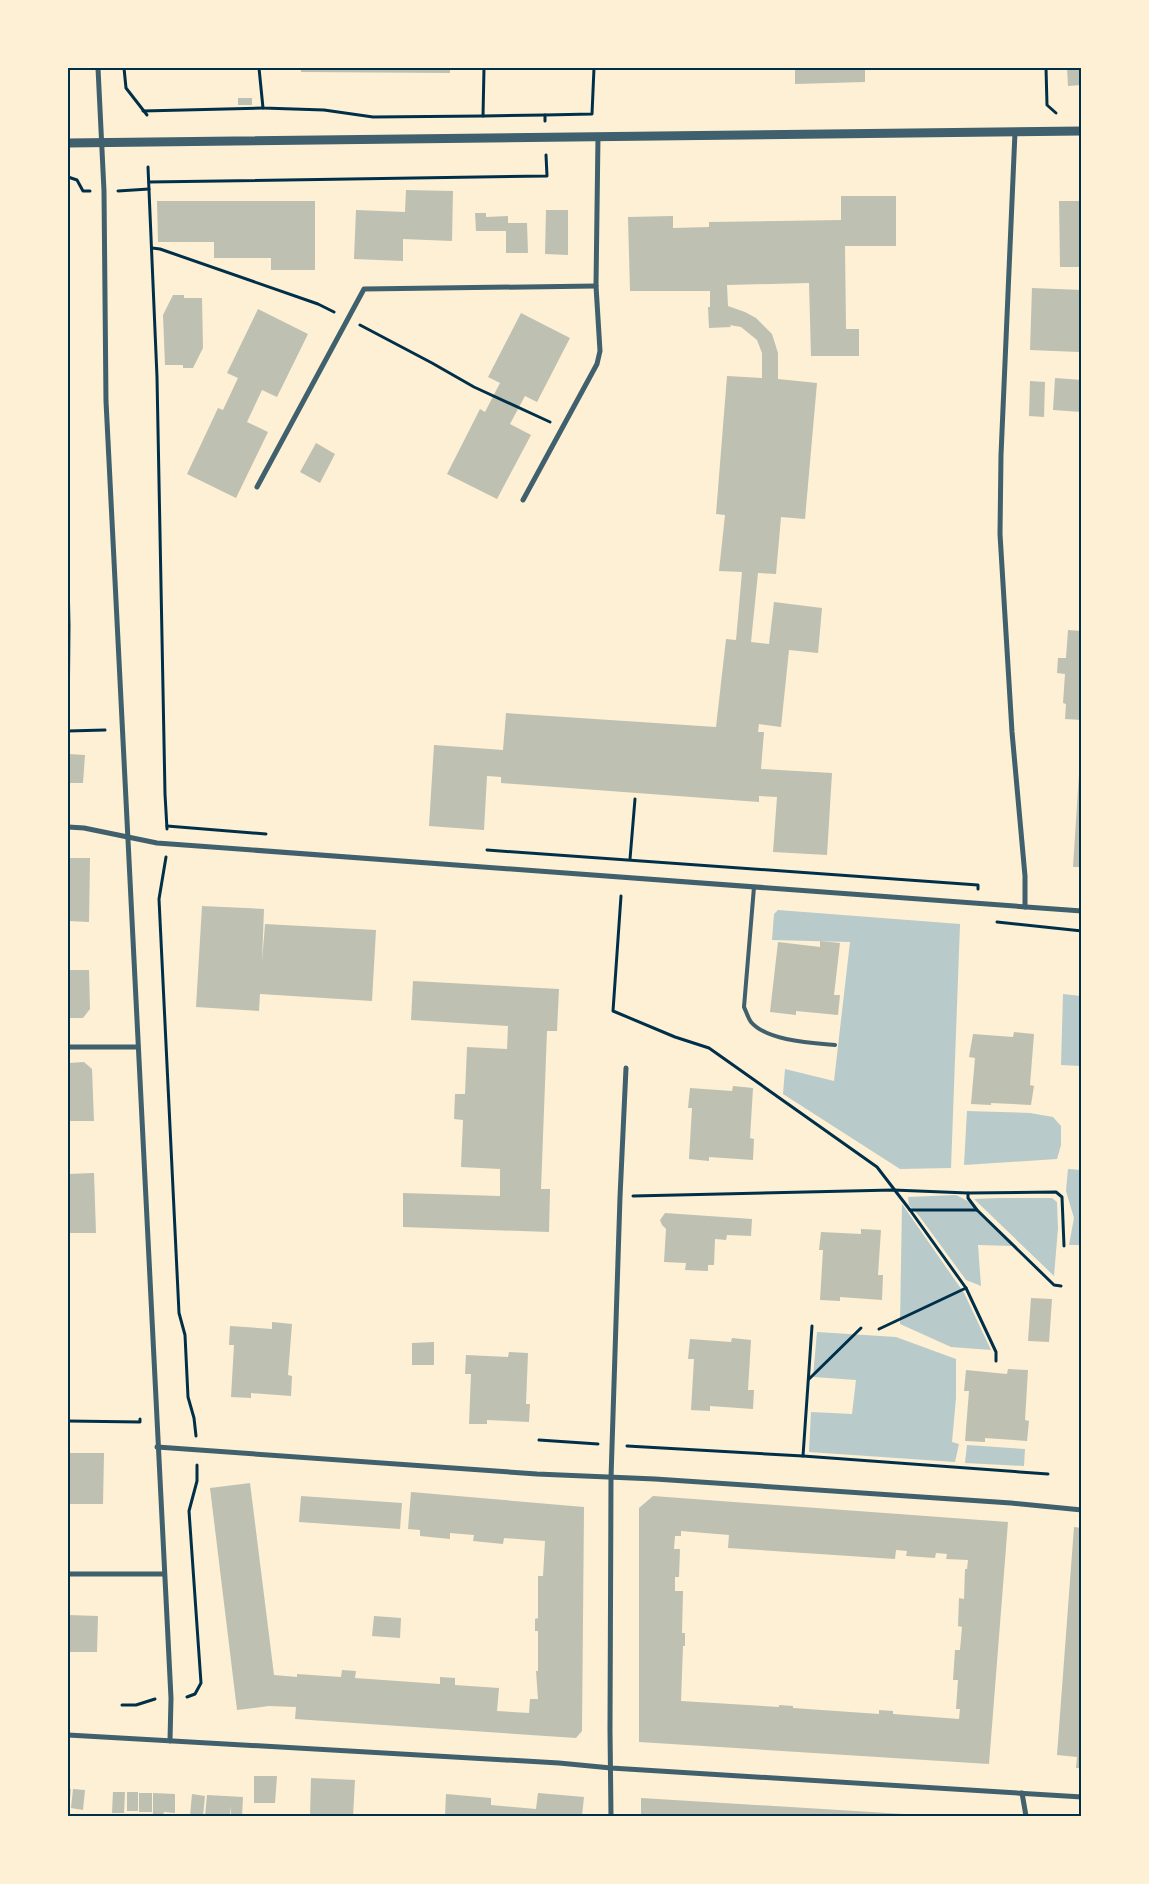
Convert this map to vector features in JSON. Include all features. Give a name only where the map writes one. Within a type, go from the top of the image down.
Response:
[{"type":"street","points":[[98,68],[104,191],[106,401],[171,1698],[170,1741]]},
{"type":"street","points":[[68,143],[1082,131]]},
{"type":"street","points":[[1014,132],[1001,455],[1000,526],[1011,723],[1025,876],[1024,907]]},
{"type":"street","points":[[523,500],[597,364],[600,351],[596,286],[598,136]]},
{"type":"street","points":[[257,488],[364,289],[596,286]]},
{"type":"street","points":[[68,827],[84,828],[157,843],[1082,911]]},
{"type":"street","points":[[68,1048],[137,1047]]},
{"type":"street","points":[[611,1816],[612,1478],[620,1197],[626,1068]]},
{"type":"street","points":[[157,1447],[1011,1503],[1082,1510]]},
{"type":"street","points":[[68,1574],[164,1574]]},
{"type":"street","points":[[68,1735],[539,1762],[1082,1797]]},
{"type":"street","points":[[1022,1793],[1026,1816]]},
{"type":"lane","points":[[754,887],[744,1007],[751,1022],[766,1032],[793,1041],[834,1045]]},
{"type":"path","points":[[124,68],[126,88],[147,115]]},
{"type":"path","points":[[259,68],[263,108]]},
{"type":"path","points":[[483,116],[484,68]]},
{"type":"path","points":[[143,110],[263,108],[324,110],[373,117],[592,114],[594,68]]},
{"type":"path","points":[[1046,68],[1047,105],[1058,116],[1059,131]]},
{"type":"path","points":[[149,182],[547,176],[545,115]]},
{"type":"path","points":[[148,167],[157,377],[167,832]]},
{"type":"path","points":[[68,177],[77,180],[83,191],[90,191]]},
{"type":"path","points":[[118,190],[149,189]]},
{"type":"path","points":[[68,576],[68,731],[105,730]]},
{"type":"path","points":[[630,860],[635,799]]},
{"type":"path","points":[[167,826],[269,834]]},
{"type":"path","points":[[480,849],[978,885],[977,892]]},
{"type":"path","points":[[166,856],[159,899],[179,1313],[185,1335],[188,1397],[194,1418],[196,1435]]},
{"type":"path","points":[[621,896],[613,1011],[676,1037],[709,1048],[877,1168],[966,1288],[996,1352],[996,1361]]},
{"type":"path","points":[[1042,926],[1082,931]]},
{"type":"path","points":[[620,1197],[893,1190],[968,1193],[1056,1192],[1062,1197],[1064,1246]]},
{"type":"path","points":[[968,1193],[968,1198],[977,1210],[1054,1285],[1061,1286]]},
{"type":"path","points":[[910,1210],[977,1210]]},
{"type":"path","points":[[880,1329],[966,1288]]},
{"type":"path","points":[[803,1456],[812,1326]]},
{"type":"path","points":[[809,1380],[861,1328]]},
{"type":"path","points":[[68,1422],[140,1422],[140,1413]]},
{"type":"path","points":[[539,1440],[803,1456],[1048,1474]]},
{"type":"path","points":[[181,1697],[195,1694],[200,1683],[189,1511],[197,1481],[196,1461]]},
{"type":"path","points":[[122,1705],[136,1705],[160,1698]]},
{"type":"shaded area","points":[[778,910],[960,924],[951,1168],[900,1169],[783,1094],[785,1069],[834,1081],[850,942],[772,940],[774,914]]},
{"type":"shaded area","points":[[1063,994],[1081,996],[1081,1066],[1061,1065]]},
{"type":"shaded area","points":[[967,1111],[1030,1113],[1053,1117],[1061,1126],[1061,1145],[1057,1159],[964,1165]]},
{"type":"shaded area","points":[[1068,1169],[1081,1170],[1081,1245],[1069,1245],[1074,1218],[1066,1191]]},
{"type":"shaded area","points":[[956,1195],[968,1201],[1014,1246],[978,1245],[981,1286],[966,1280],[909,1205],[908,1197]]},
{"type":"shaded area","points":[[1052,1198],[1057,1202],[1058,1228],[1054,1276],[974,1199]]},
{"type":"shaded area","points":[[902,1204],[964,1293],[991,1350],[951,1347],[900,1324]]},
{"type":"shaded area","points":[[817,1332],[896,1337],[956,1359],[956,1398],[952,1442],[959,1444],[955,1462],[809,1452],[811,1412],[852,1414],[856,1380],[813,1377]]},
{"type":"shaded area","points":[[967,1445],[1025,1449],[1024,1466],[965,1463]]},
{"type":"building","points":[[301,68],[450,68],[450,73],[301,72]]},
{"type":"building","points":[[795,68],[865,68],[865,82],[795,84]]},
{"type":"building","points":[[1067,68],[1082,68],[1082,85],[1068,86]]},
{"type":"building","points":[[238,98],[252,98],[252,105],[238,105]]},
{"type":"building","points":[[406,190],[453,191],[452,241],[403,239],[403,261],[354,259],[356,210],[405,212]]},
{"type":"building","points":[[841,196],[896,196],[896,246],[845,246],[846,329],[859,329],[859,356],[811,356],[809,283],[727,285],[728,306],[756,318],[772,334],[778,353],[778,379],[817,383],[805,519],[781,517],[776,574],[758,573],[751,642],[769,644],[774,602],[822,608],[818,653],[789,650],[781,727],[759,724],[758,732],[764,732],[761,769],[832,773],[827,855],[773,852],[777,797],[759,796],[759,802],[501,783],[501,777],[487,776],[484,830],[429,826],[434,745],[503,750],[506,713],[716,727],[726,639],[736,640],[742,572],[719,571],[725,515],[716,514],[727,376],[762,378],[762,353],[757,340],[741,327],[730,325],[731,327],[709,328],[708,307],[710,307],[710,291],[630,291],[628,217],[673,216],[673,228],[709,227],[709,222],[841,220]]},
{"type":"building","points":[[157,201],[315,201],[315,270],[271,270],[271,258],[214,258],[214,242],[158,242]]},
{"type":"building","points":[[1059,201],[1082,201],[1082,267],[1060,267]]},
{"type":"building","points":[[546,210],[568,210],[568,255],[545,254]]},
{"type":"building","points":[[475,213],[486,213],[486,217],[508,216],[508,223],[527,223],[528,253],[506,253],[506,231],[476,231]]},
{"type":"building","points":[[1032,288],[1082,290],[1079,352],[1030,350]]},
{"type":"building","points":[[173,295],[184,295],[184,298],[202,298],[203,348],[193,368],[183,368],[183,365],[165,365],[163,315]]},
{"type":"building","points":[[258,309],[308,334],[277,397],[262,390],[247,422],[268,432],[236,498],[187,474],[218,408],[223,410],[238,378],[227,373]]},
{"type":"building","points":[[521,313],[570,338],[537,402],[525,396],[510,424],[531,435],[497,499],[447,474],[480,409],[485,412],[500,383],[488,377]]},
{"type":"building","points":[[1055,378],[1082,380],[1082,412],[1053,410]]},
{"type":"building","points":[[1030,381],[1045,382],[1044,417],[1029,416]]},
{"type":"building","points":[[316,443],[335,454],[320,483],[300,472]]},
{"type":"building","points":[[1068,630],[1082,631],[1082,720],[1065,719],[1066,704],[1063,703],[1065,674],[1057,673],[1058,658],[1066,658]]},
{"type":"building","points":[[68,754],[85,755],[83,783],[68,783]]},
{"type":"building","points":[[1079,774],[1082,774],[1082,867],[1073,867]]},
{"type":"building","points":[[68,858],[90,858],[89,922],[68,921]]},
{"type":"building","points":[[202,906],[264,909],[262,962],[265,924],[376,930],[372,1001],[260,994],[259,1011],[196,1007]]},
{"type":"building","points":[[820,941],[840,943],[834,995],[840,995],[838,1015],[796,1011],[796,1015],[770,1012],[778,942],[820,947]]},
{"type":"building","points":[[68,970],[89,970],[90,1009],[83,1018],[68,1018]]},
{"type":"building","points":[[413,981],[559,989],[557,1031],[547,1031],[541,1189],[550,1189],[549,1232],[403,1227],[403,1193],[500,1196],[500,1169],[461,1167],[463,1120],[454,1119],[455,1094],[465,1094],[467,1047],[507,1049],[508,1026],[411,1020]]},
{"type":"building","points":[[1014,1032],[1034,1034],[1030,1085],[1034,1086],[1031,1105],[971,1104],[975,1058],[969,1057],[973,1034],[1013,1037]]},
{"type":"building","points":[[84,1062],[92,1069],[94,1121],[68,1121],[68,1063]]},
{"type":"building","points":[[733,1086],[753,1088],[750,1138],[754,1139],[753,1160],[709,1157],[709,1161],[689,1159],[692,1108],[688,1108],[690,1088],[732,1091]]},
{"type":"building","points":[[94,1173],[96,1233],[68,1233],[68,1174]]},
{"type":"building","points":[[665,1213],[752,1219],[751,1236],[727,1235],[726,1240],[715,1239],[714,1265],[708,1265],[708,1271],[685,1270],[686,1263],[664,1262],[666,1229],[660,1220]]},
{"type":"building","points":[[861,1229],[881,1230],[878,1275],[883,1275],[882,1300],[840,1297],[840,1301],[820,1300],[823,1250],[819,1250],[821,1232],[861,1234]]},
{"type":"building","points":[[1031,1298],[1052,1299],[1049,1342],[1028,1341]]},
{"type":"building","points":[[272,1322],[292,1324],[288,1375],[292,1376],[291,1396],[251,1393],[251,1398],[231,1397],[234,1345],[229,1345],[230,1326],[272,1329]]},
{"type":"building","points":[[732,1338],[751,1340],[748,1390],[754,1390],[753,1409],[710,1406],[710,1411],[691,1410],[694,1359],[688,1359],[690,1339],[731,1342]]},
{"type":"building","points":[[434,1342],[434,1365],[412,1365],[412,1343]]},
{"type":"building","points":[[509,1352],[528,1353],[526,1404],[530,1404],[529,1422],[487,1420],[487,1424],[469,1424],[471,1374],[465,1374],[466,1355],[508,1357]]},
{"type":"building","points":[[1008,1369],[1028,1370],[1025,1420],[1029,1421],[1027,1441],[985,1438],[985,1442],[965,1441],[969,1391],[964,1391],[966,1370],[1007,1374]]},
{"type":"building","points":[[68,1453],[104,1453],[103,1504],[68,1504]]},
{"type":"building","points":[[250,1483],[274,1675],[297,1677],[297,1674],[341,1677],[342,1670],[356,1671],[355,1678],[440,1684],[440,1677],[455,1678],[455,1685],[499,1688],[497,1711],[529,1713],[530,1699],[538,1699],[536,1671],[538,1671],[538,1631],[535,1631],[535,1619],[538,1618],[538,1576],[543,1576],[545,1541],[504,1538],[503,1544],[473,1541],[474,1535],[450,1533],[450,1539],[420,1536],[420,1530],[408,1529],[411,1492],[584,1507],[582,1731],[576,1738],[295,1719],[296,1707],[269,1706],[237,1710],[210,1488]]},
{"type":"building","points":[[301,1496],[402,1503],[400,1529],[299,1522]]},
{"type":"building","points":[[653,1496],[1008,1522],[989,1764],[639,1742],[639,1508]],"holes":[[[681,1531],[729,1535],[728,1548],[895,1559],[896,1550],[907,1551],[906,1556],[935,1558],[936,1553],[947,1554],[946,1559],[968,1560],[967,1569],[965,1569],[964,1599],[959,1598],[958,1626],[962,1627],[960,1650],[955,1650],[953,1680],[958,1680],[956,1709],[960,1709],[959,1719],[893,1714],[893,1711],[879,1710],[879,1714],[793,1708],[793,1706],[779,1705],[779,1707],[681,1701],[685,1633],[682,1633],[683,1591],[675,1591],[675,1577],[679,1577],[680,1549],[674,1549],[675,1536],[681,1536]]]},
{"type":"building","points":[[1074,1527],[1082,1528],[1082,1768],[1076,1768],[1077,1757],[1057,1755]]},
{"type":"building","points":[[68,1615],[98,1616],[97,1652],[68,1652]]},
{"type":"building","points":[[374,1616],[401,1618],[400,1638],[372,1636]]},
{"type":"building","points":[[254,1776],[277,1776],[275,1803],[254,1803]]},
{"type":"building","points":[[311,1778],[355,1780],[353,1816],[310,1816]]},
{"type":"building","points":[[68,1789],[71,1789],[69,1809],[68,1808]]},
{"type":"building","points":[[73,1789],[85,1790],[83,1810],[71,1808]]},
{"type":"building","points":[[113,1792],[125,1792],[124,1813],[112,1813]]},
{"type":"building","points":[[127,1792],[138,1792],[138,1811],[127,1811]]},
{"type":"building","points":[[139,1793],[152,1793],[152,1812],[139,1812]]},
{"type":"building","points":[[153,1793],[175,1794],[175,1813],[164,1812],[163,1815],[153,1815]]},
{"type":"building","points":[[538,1793],[584,1797],[582,1816],[445,1816],[446,1794],[491,1798],[491,1805],[536,1809]]},
{"type":"building","points":[[192,1794],[205,1796],[203,1816],[190,1816]]},
{"type":"building","points":[[207,1795],[243,1797],[242,1816],[231,1816],[231,1806],[230,1816],[205,1816]]},
{"type":"building","points":[[641,1798],[920,1815],[920,1816],[641,1816]]}]
